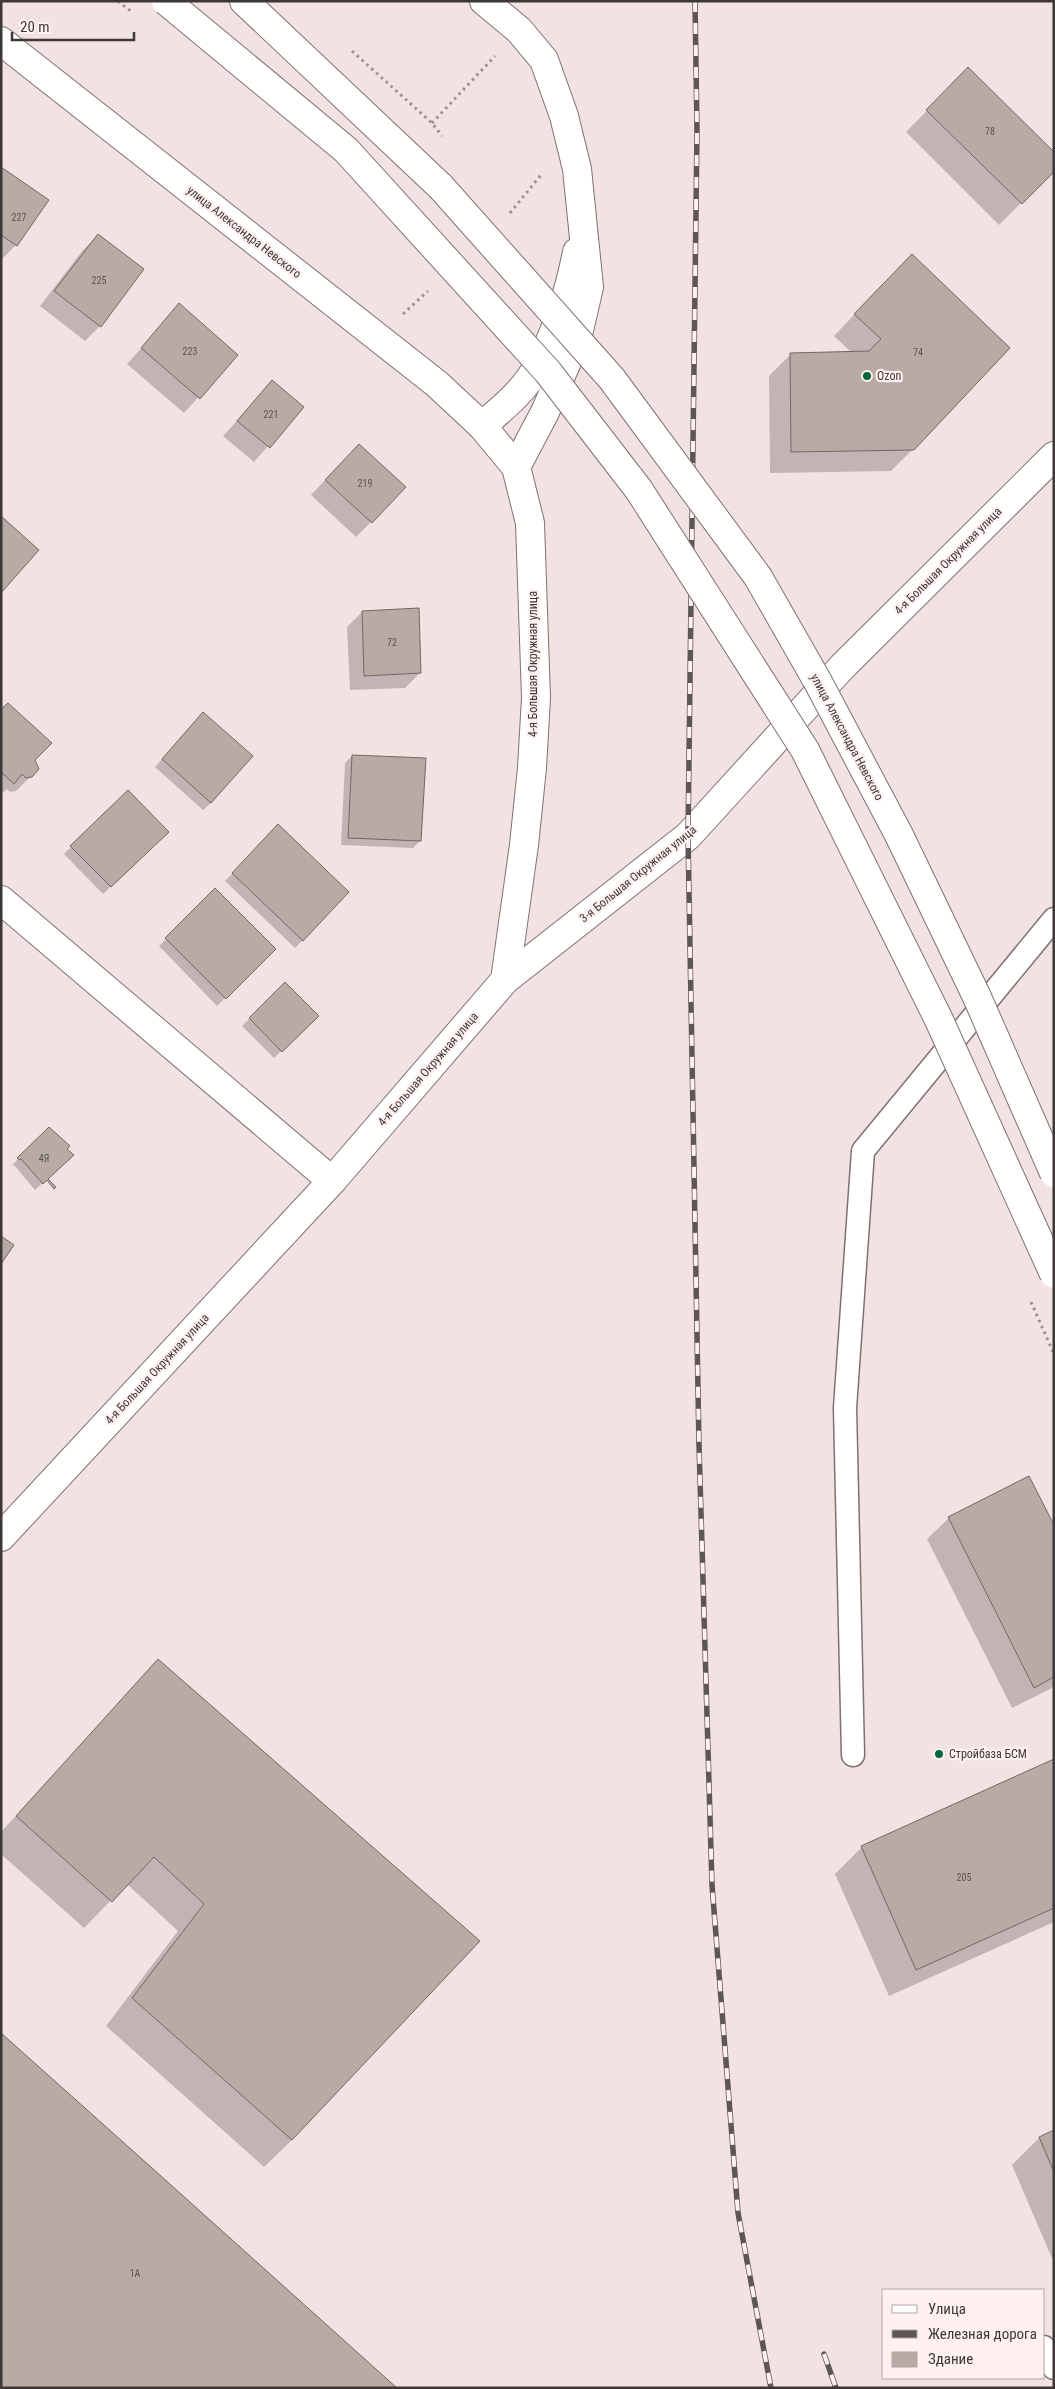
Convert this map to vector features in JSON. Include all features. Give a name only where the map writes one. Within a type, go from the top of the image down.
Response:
[{"type":"street","points":[[166,1],[346,150],[548,372],[638,490],[805,750],[940,1020],[1054,1274]]},
{"type":"street","name":"улица Александра Невского","points":[[244,1],[441,187],[612,379],[758,577],[818,682],[900,835],[977,997],[1054,1173]]},
{"type":"street","points":[[484,1],[519,30],[544,60],[564,116],[577,169],[584,220],[589,287],[577,339],[545,412],[516,467]]},
{"type":"street","name":"улица Александра Невского","points":[[1,41],[438,384],[482,426],[516,467]]},
{"type":"street","points":[[482,426],[531,377],[553,332],[572,280],[584,220]]},
{"type":"street","name":"4-я Большая Окружная улица","points":[[842,667],[1054,456]]},
{"type":"street","name":"4-я Большая Окружная улица","points":[[1,1538],[332,1181],[505,980],[524,845],[532,768],[536,698],[530,523],[516,467]]},
{"type":"street","name":"3-я Большая Окружная улица","points":[[505,980],[688,836],[842,667]]},
{"type":"street","points":[[1,900],[332,1181]]},
{"type":"lane","points":[[853,1755],[844,1408],[863,1151],[1044,940],[1054,919]]},
{"type":"lane","points":[[1045,2349],[1054,2368]]},
{"type":"path","points":[[432,123],[519,30]]},
{"type":"path","points":[[424,285],[430,292]]},
{"type":"path","points":[[1028,1295],[1054,1354]]},
{"type":"building","points":[[968,67],[1054,152],[1054,172],[1022,204],[926,110]]},
{"type":"building","points":[[1,167],[49,200],[17,246],[1,235]]},
{"type":"building","points":[[98,234],[144,269],[101,327],[54,291]]},
{"type":"building","points":[[912,254],[1010,348],[914,450],[791,452],[790,353],[869,351],[881,339],[854,314]]},
{"type":"building","points":[[179,303],[238,355],[200,399],[141,348]]},
{"type":"building","points":[[272,380],[304,407],[270,448],[237,421]]},
{"type":"building","points":[[359,444],[406,487],[372,523],[325,480]]},
{"type":"building","points":[[1,516],[39,550],[1,593]]},
{"type":"building","points":[[419,608],[421,673],[364,676],[362,611]]},
{"type":"building","points":[[8,703],[52,743],[35,760],[39,769],[32,777],[26,778],[22,774],[14,784],[1,772],[1,709]]},
{"type":"building","points":[[203,712],[253,756],[211,803],[162,759]]},
{"type":"building","points":[[352,755],[426,758],[421,841],[348,838]]},
{"type":"building","points":[[128,790],[169,832],[111,887],[70,846]]},
{"type":"building","points":[[278,824],[349,892],[303,941],[232,873]]},
{"type":"building","points":[[215,888],[276,949],[226,999],[165,938]]},
{"type":"building","points":[[285,982],[319,1016],[282,1052],[249,1018]]},
{"type":"building","points":[[49,1127],[70,1146],[67,1149],[74,1155],[48,1179],[56,1187],[54,1189],[47,1180],[43,1184],[21,1159],[17,1158]]},
{"type":"building","points":[[1,1236],[14,1245],[1,1264]]},
{"type":"building","points":[[1029,1476],[1054,1525],[1054,1677],[1034,1688],[948,1517]]},
{"type":"building","points":[[158,1659],[480,1941],[292,2140],[132,1998],[204,1904],[154,1857],[112,1902],[16,1816]]},
{"type":"building","points":[[1054,1759],[1054,1908],[916,1970],[861,1846]]},
{"type":"building","points":[[1,2033],[142,2159],[397,2388],[1,2388]]},
{"type":"building","points":[[1054,2130],[1054,2172],[1039,2137]]},
{"type":"railway","points":[[695,1],[697,131],[688,836],[699,1445],[712,1885],[738,2213],[771,2388]]},
{"type":"railway","points":[[824,2354],[836,2388]]},
{"type":"place","name":"Ozon","points":[[867,376]]},
{"type":"place","name":"Стройбаза БСМ","points":[[939,1754]]}]
